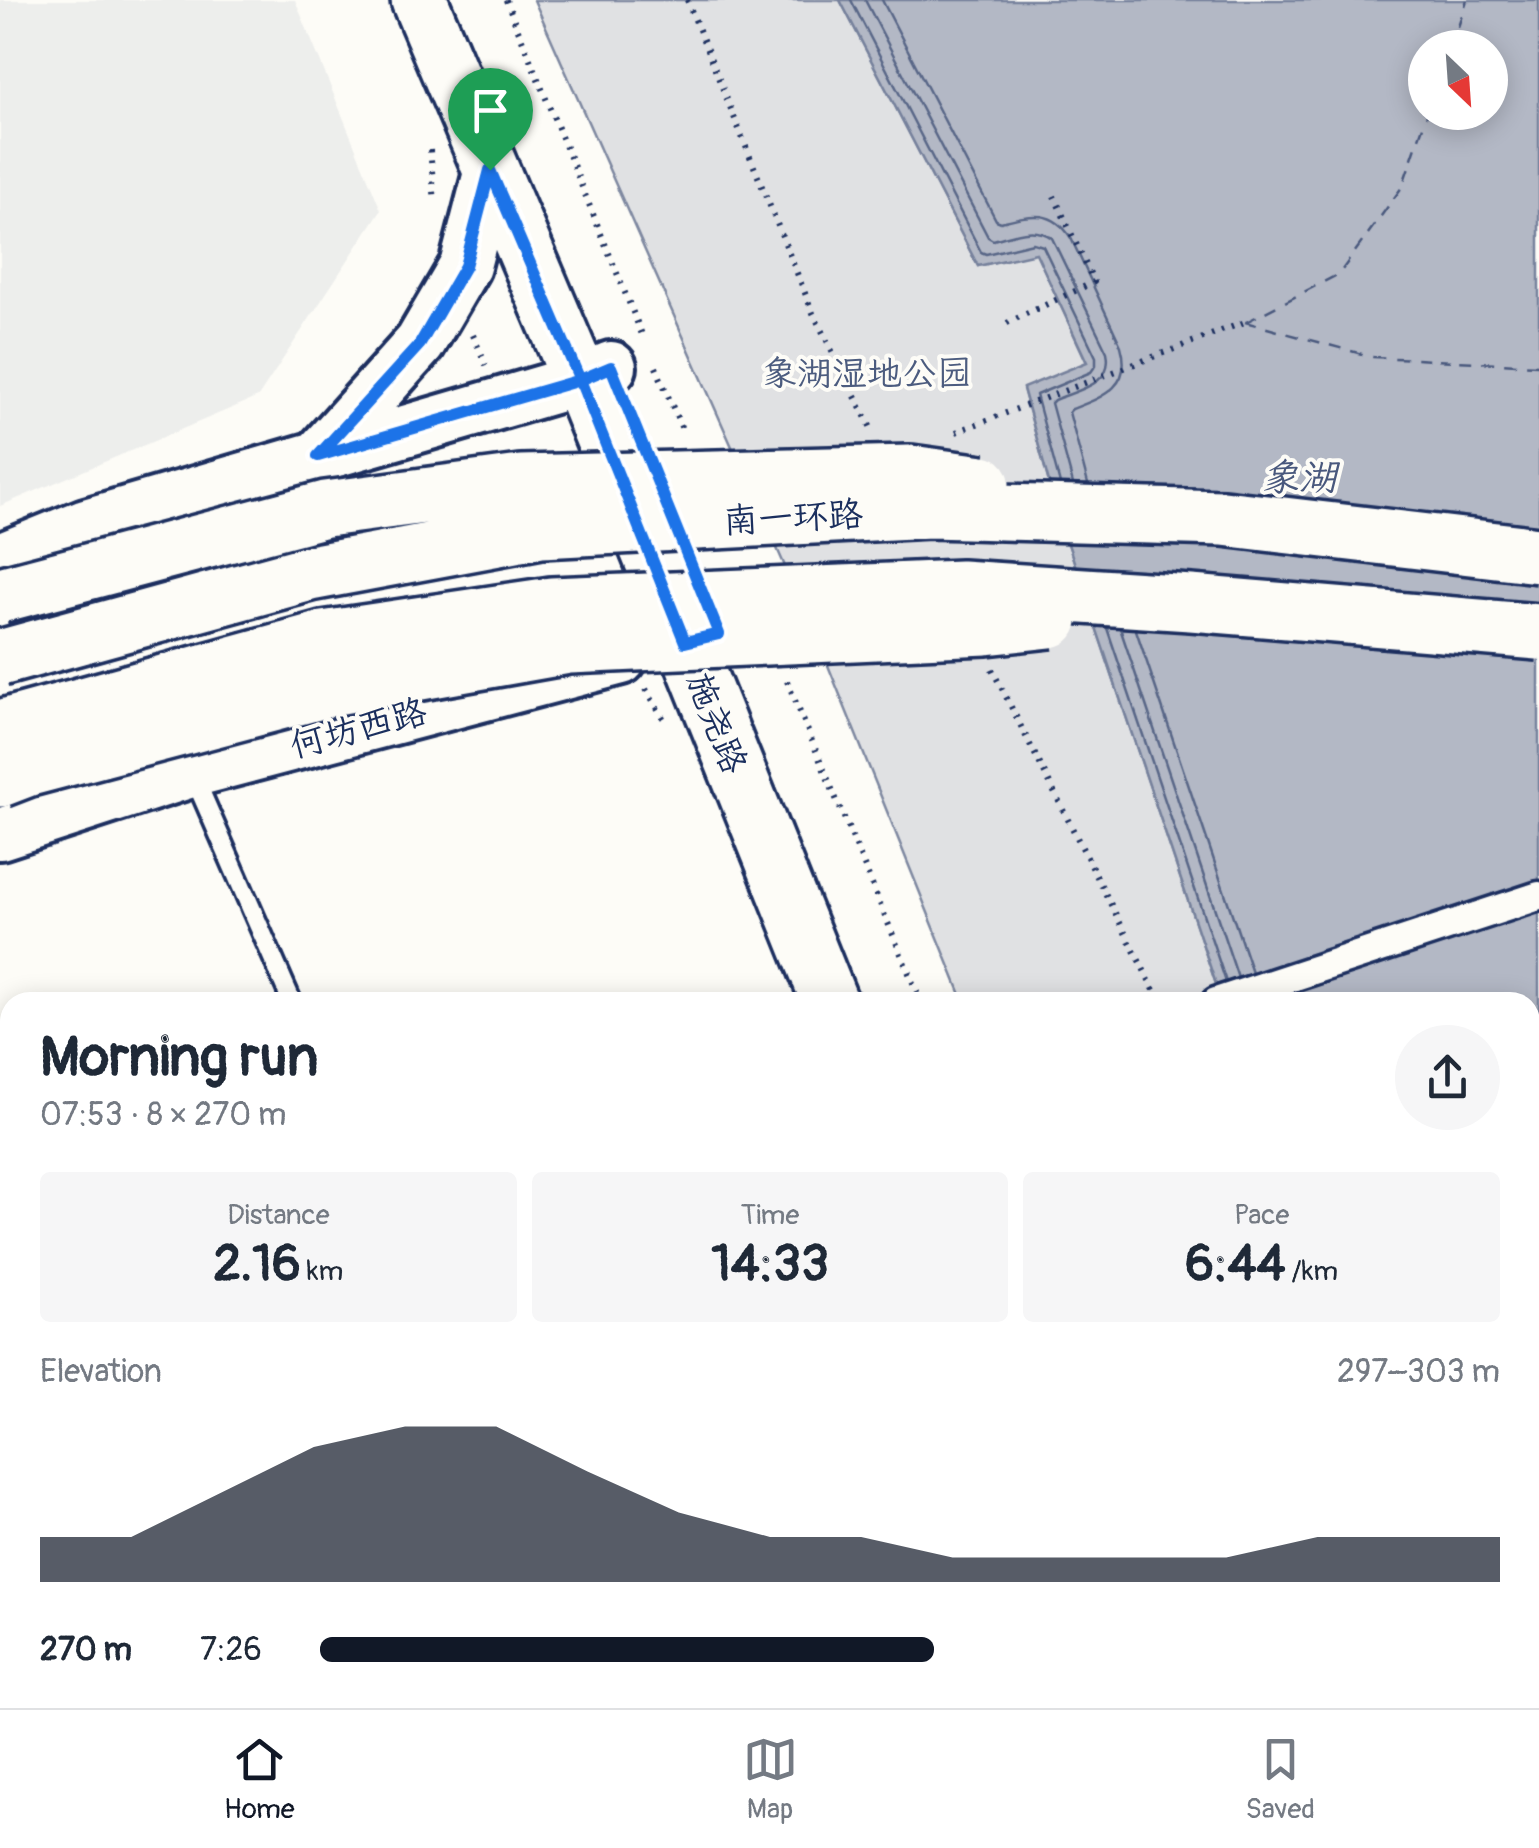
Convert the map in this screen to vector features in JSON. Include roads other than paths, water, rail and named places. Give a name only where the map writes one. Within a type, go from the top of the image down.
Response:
[{"type":"main road","name":"施尧路","points":[[419,0],[490,170],[595,374]]},
{"type":"main road","name":"施尧路","points":[[456,0],[595,374],[702,638],[863,992]]},
{"type":"main road","points":[[318,456],[420,344],[465,266],[490,170]]},
{"type":"main road","points":[[0,559],[86,524],[595,374]]},
{"type":"main road","points":[[0,595],[326,509],[521,484],[910,472],[1223,518]]},
{"type":"main road","name":"南一环路","points":[[0,658],[310,573],[541,530],[930,510],[1223,518],[1539,555]]},
{"type":"main road","points":[[0,728],[323,638],[552,605],[961,588],[1539,632]]},
{"type":"main road","points":[[0,779],[336,688],[568,646],[986,627],[1191,603]]},
{"type":"main road","name":"施尧路","points":[[702,638],[826,992]]},
{"type":"main road","name":"何坊西路","points":[[0,834],[192,772],[702,638]]},
{"type":"street","points":[[1246,992],[1539,896]]},
{"type":"lane","points":[[192,772],[288,992]]},
{"type":"water","name":"象湖","points":[[840,0],[1539,0],[1539,992],[1219,992],[1056,508],[1023,388],[1087,362],[1036,253],[978,266]]},
{"type":"park label","name":"象湖湿地公园","points":[[867,373]]}]
